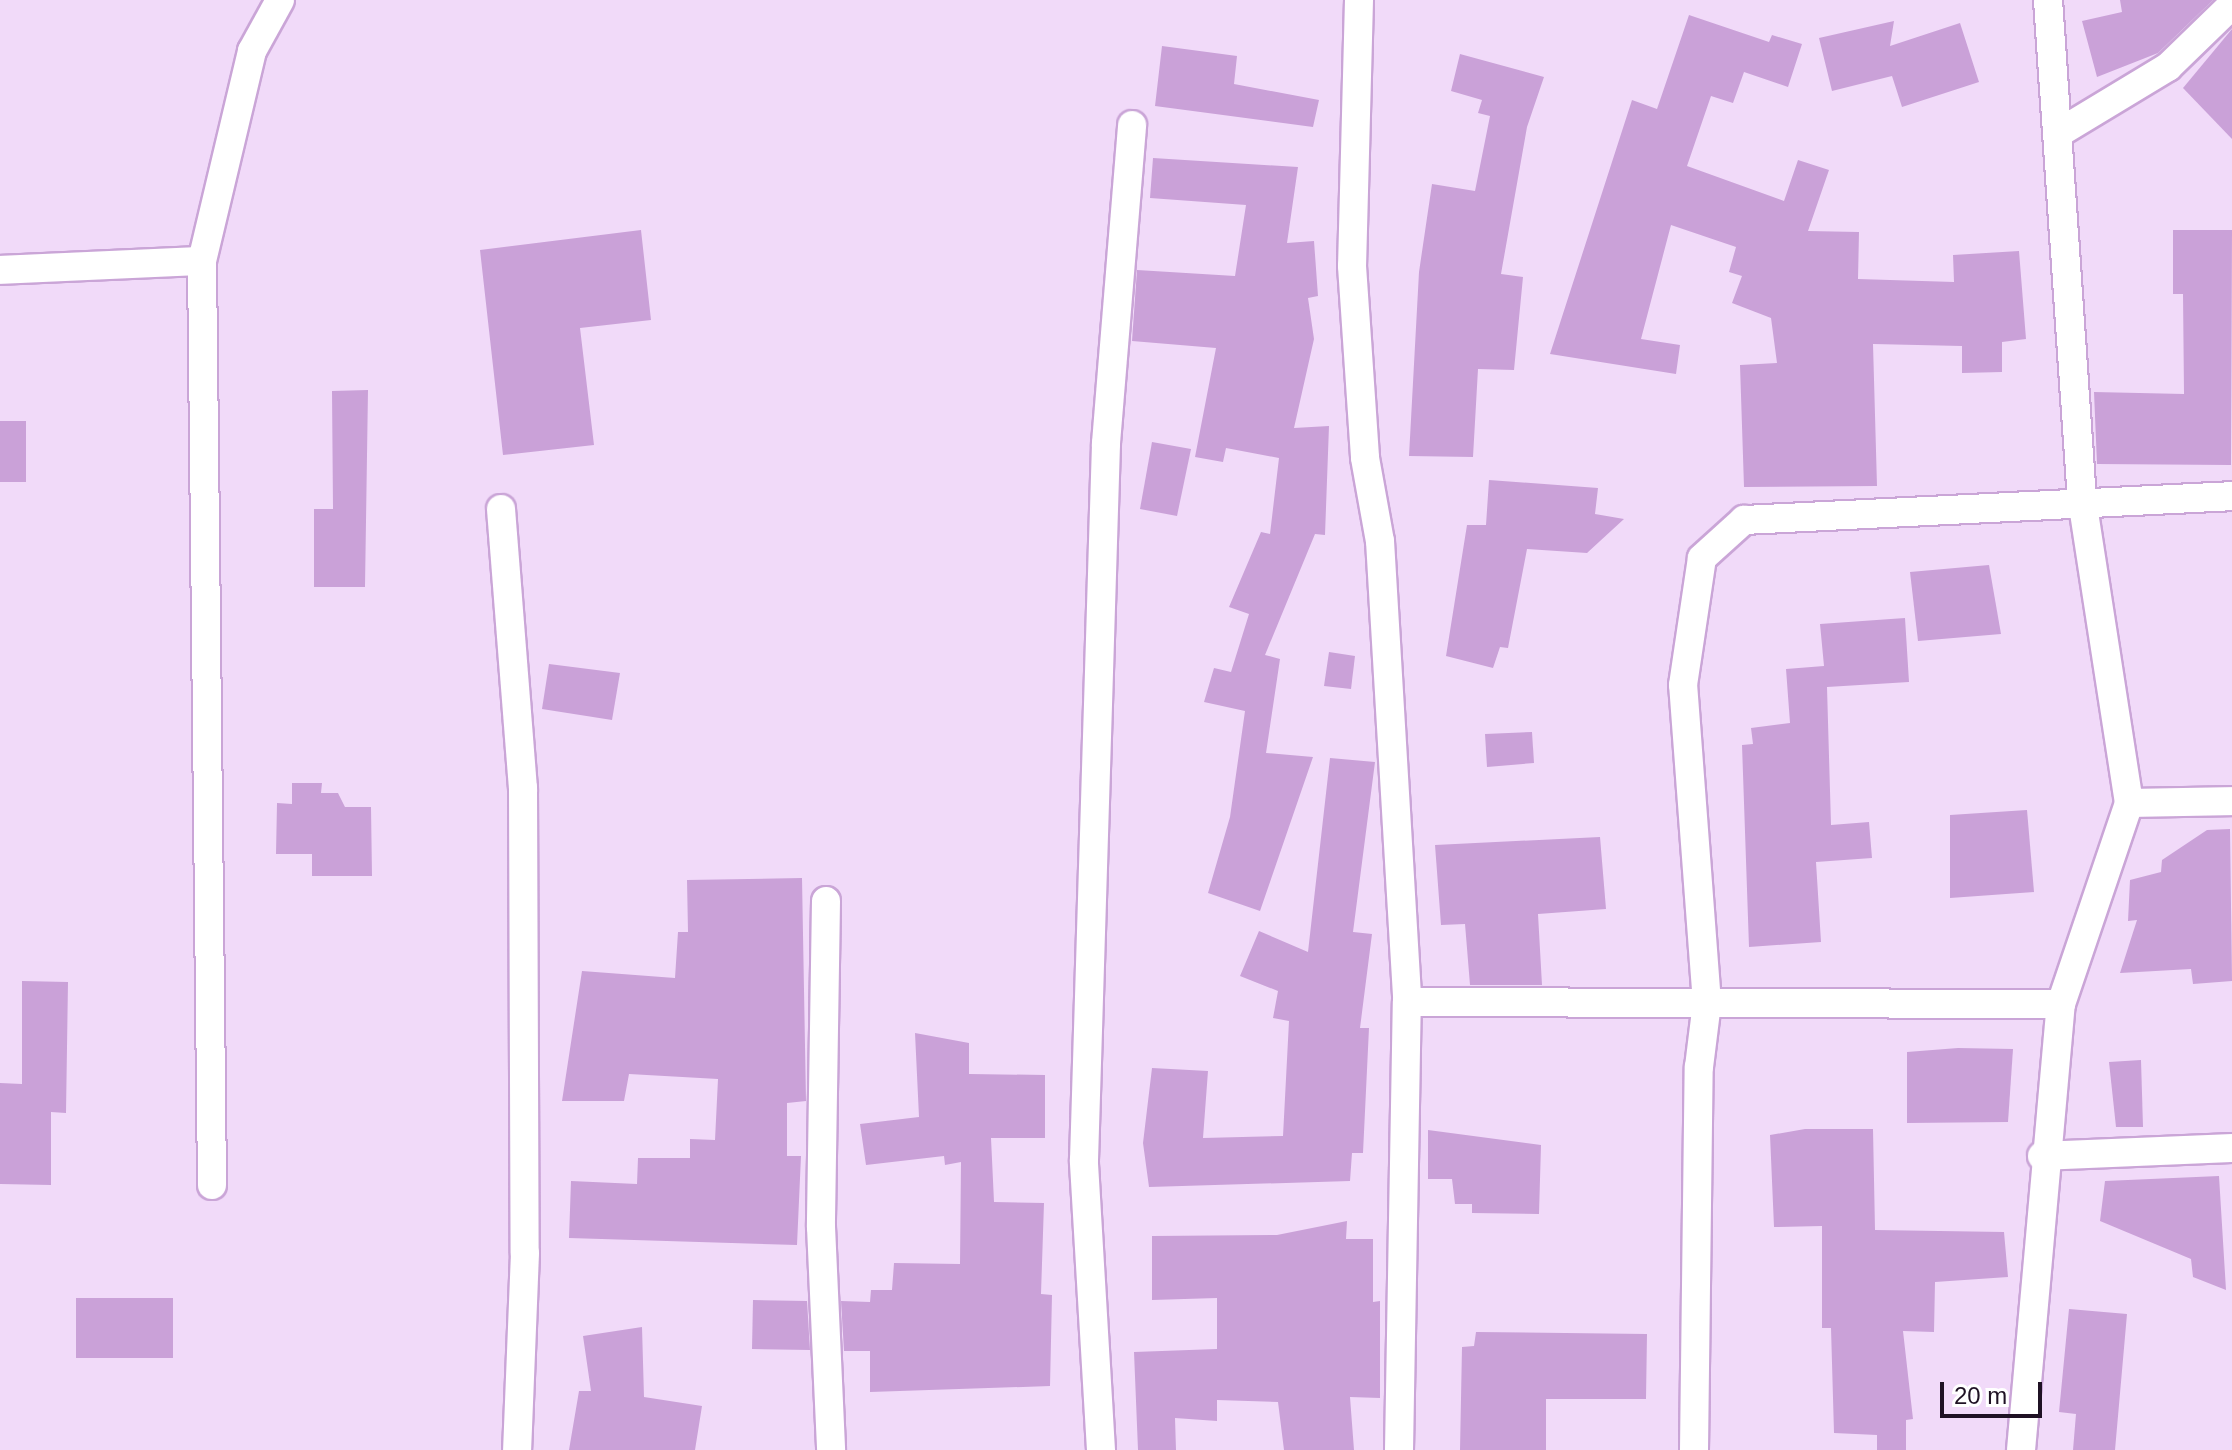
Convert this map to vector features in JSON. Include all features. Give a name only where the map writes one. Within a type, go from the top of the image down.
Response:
[{"type":"street","points":[[212,1185],[202,261],[252,51],[280,0]]},
{"type":"street","points":[[1359,0],[1352,266],[1365,458],[1380,541],[1407,1002],[1399,1450]]},
{"type":"street","points":[[2021,1450],[2042,1156],[2061,1004],[2129,803],[2082,500],[2048,0]]},
{"type":"street","points":[[2057,134],[2168,67],[2232,5]]},
{"type":"street","points":[[1101,1450],[1084,1160],[1106,443],[1132,125]]},
{"type":"street","points":[[0,270],[202,261]]},
{"type":"street","points":[[1694,1450],[1699,1067],[1707,1003],[1683,685],[1702,558],[1744,520],[2082,500],[2232,496]]},
{"type":"street","points":[[501,509],[523,788],[525,1253],[517,1450]]},
{"type":"street","points":[[2129,803],[2232,801]]},
{"type":"street","points":[[826,901],[821,1227],[831,1450]]},
{"type":"street","points":[[1407,1002],[2061,1004]]},
{"type":"street","points":[[2042,1156],[2232,1148]]},
{"type":"building","points":[[2120,0],[2213,0],[2158,53],[2097,77],[2082,21],[2122,12]]},
{"type":"building","points":[[1689,15],[1769,42],[1772,35],[1802,44],[1788,87],[1744,72],[1733,103],[1711,96],[1687,166],[1784,201],[1798,160],[1829,170],[1808,231],[1859,232],[1858,279],[1954,282],[1953,255],[2019,251],[2026,339],[2002,342],[2002,372],[1962,373],[1962,346],[1873,344],[1877,486],[1744,487],[1740,365],[1777,363],[1771,318],[1732,303],[1742,276],[1729,272],[1736,247],[1671,225],[1641,339],[1680,345],[1676,374],[1550,354],[1632,100],[1657,109]]},
{"type":"building","points":[[1894,21],[1890,46],[1960,23],[1979,82],[1902,107],[1892,76],[1832,91],[1819,38]]},
{"type":"building","points":[[2232,29],[2232,139],[2183,88]]},
{"type":"building","points":[[1162,46],[1237,56],[1234,84],[1319,100],[1313,127],[1155,106]]},
{"type":"building","points":[[1460,54],[1544,77],[1527,127],[1501,274],[1523,277],[1514,370],[1478,369],[1473,457],[1409,456],[1419,272],[1432,184],[1475,191],[1490,116],[1478,113],[1482,100],[1451,91]]},
{"type":"building","points":[[1153,158],[1298,167],[1287,243],[1314,241],[1318,296],[1308,298],[1314,339],[1294,428],[1329,426],[1325,535],[1315,534],[1265,655],[1280,659],[1266,753],[1313,757],[1260,911],[1208,893],[1230,817],[1245,711],[1204,702],[1214,668],[1231,672],[1249,614],[1229,607],[1261,532],[1270,534],[1279,458],[1226,448],[1223,462],[1195,457],[1216,348],[1132,341],[1137,270],[1235,276],[1246,205],[1150,198]]},
{"type":"building","points":[[641,230],[651,320],[580,328],[594,445],[503,455],[480,250]]},
{"type":"building","points":[[2173,230],[2232,230],[2231,465],[2097,464],[2094,392],[2184,394],[2183,294],[2173,294]]},
{"type":"building","points":[[368,390],[365,587],[314,587],[314,509],[333,509],[332,391]]},
{"type":"building","points":[[0,421],[26,421],[26,482],[0,482]]},
{"type":"building","points":[[1152,442],[1191,449],[1177,516],[1140,509]]},
{"type":"building","points":[[1489,480],[1598,488],[1595,514],[1624,519],[1587,553],[1527,549],[1508,648],[1500,647],[1493,668],[1446,656],[1467,525],[1486,525]]},
{"type":"building","points":[[1989,565],[2001,634],[1918,641],[1910,572]]},
{"type":"building","points":[[1905,618],[1909,682],[1827,687],[1831,825],[1869,822],[1872,858],[1816,862],[1821,942],[1749,947],[1742,745],[1753,744],[1751,728],[1790,723],[1786,669],[1824,666],[1820,624]]},
{"type":"building","points":[[1329,652],[1355,656],[1351,689],[1324,686]]},
{"type":"building","points":[[549,664],[620,673],[612,720],[542,709]]},
{"type":"building","points":[[1532,732],[1534,763],[1487,767],[1485,734]]},
{"type":"building","points":[[1330,758],[1375,762],[1353,932],[1372,934],[1360,1028],[1369,1028],[1363,1153],[1352,1153],[1350,1181],[1149,1187],[1143,1143],[1152,1068],[1208,1071],[1203,1138],[1283,1136],[1289,1021],[1273,1018],[1278,991],[1240,976],[1259,931],[1308,952]]},
{"type":"building","points":[[292,783],[322,783],[321,793],[338,793],[345,807],[371,807],[372,876],[312,876],[312,854],[276,854],[277,803],[292,804]]},
{"type":"building","points":[[2027,810],[2034,892],[1950,898],[1950,815]]},
{"type":"building","points":[[2230,829],[2232,981],[2193,984],[2191,969],[2120,973],[2137,920],[2128,921],[2130,880],[2161,872],[2162,860],[2207,830]]},
{"type":"building","points":[[1600,837],[1606,909],[1538,914],[1542,985],[1470,985],[1465,924],[1441,925],[1435,845]]},
{"type":"building","points":[[802,878],[806,1101],[787,1103],[787,1156],[801,1156],[797,1245],[569,1238],[571,1181],[637,1184],[638,1158],[690,1158],[690,1139],[715,1140],[718,1079],[629,1074],[624,1101],[562,1101],[582,971],[675,978],[678,932],[688,932],[687,880]]},
{"type":"building","points":[[22,981],[68,982],[66,1113],[51,1112],[51,1185],[0,1184],[0,1083],[22,1084]]},
{"type":"building","points":[[915,1033],[969,1043],[969,1074],[1045,1075],[1045,1138],[991,1138],[994,1202],[1044,1203],[1041,1294],[1052,1295],[1050,1386],[870,1392],[870,1351],[844,1351],[841,1301],[870,1302],[871,1290],[892,1290],[894,1263],[960,1264],[961,1162],[945,1165],[944,1156],[866,1165],[860,1124],[919,1117]]},
{"type":"building","points":[[1958,1048],[2013,1049],[2008,1122],[1907,1123],[1907,1052]]},
{"type":"building","points":[[2141,1060],[2143,1127],[2116,1127],[2109,1062]]},
{"type":"building","points":[[1805,1129],[1873,1129],[1875,1230],[2004,1232],[2008,1277],[1935,1282],[1934,1332],[1903,1331],[1913,1419],[1906,1420],[1906,1450],[1877,1450],[1877,1435],[1834,1433],[1831,1328],[1822,1328],[1822,1226],[1774,1227],[1770,1135]]},
{"type":"building","points":[[1428,1130],[1541,1145],[1539,1214],[1472,1213],[1472,1204],[1455,1204],[1452,1179],[1428,1179]]},
{"type":"building","points":[[2219,1176],[2226,1290],[2193,1277],[2191,1259],[2100,1221],[2105,1181]]},
{"type":"building","points":[[1347,1221],[1346,1239],[1373,1239],[1373,1302],[1380,1301],[1380,1398],[1350,1397],[1354,1450],[1284,1450],[1278,1402],[1217,1400],[1217,1421],[1175,1418],[1176,1450],[1138,1450],[1134,1352],[1217,1349],[1217,1298],[1152,1300],[1152,1236],[1277,1235]]},
{"type":"building","points":[[76,1298],[173,1298],[173,1358],[76,1358]]},
{"type":"building","points":[[753,1300],[807,1301],[810,1350],[752,1349]]},
{"type":"building","points":[[2069,1309],[2127,1314],[2115,1450],[2073,1450],[2076,1414],[2059,1412]]},
{"type":"building","points":[[642,1327],[644,1397],[702,1406],[695,1450],[569,1450],[579,1391],[591,1391],[583,1336]]},
{"type":"building","points":[[1476,1332],[1647,1334],[1646,1399],[1546,1399],[1546,1450],[1460,1450],[1462,1347],[1474,1346]]}]
